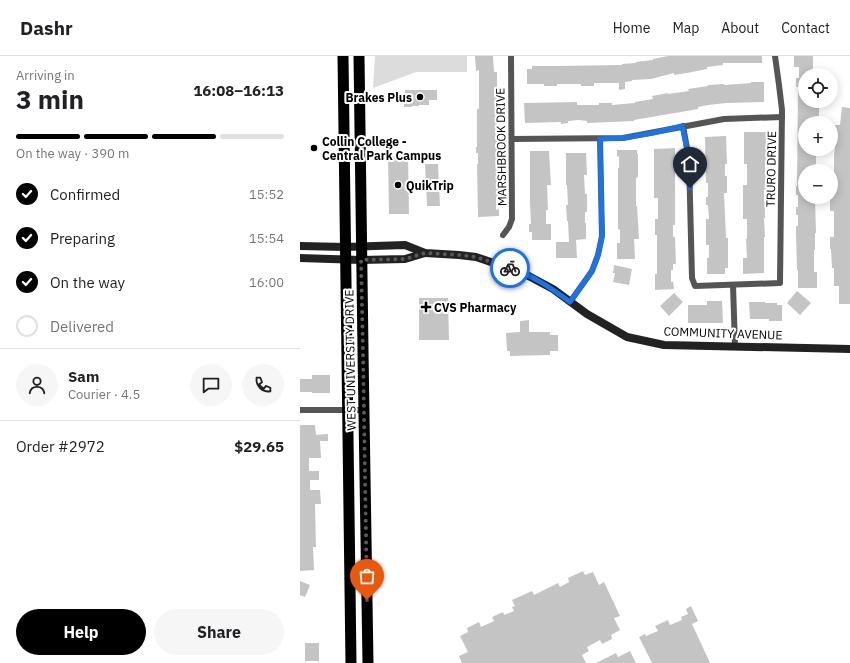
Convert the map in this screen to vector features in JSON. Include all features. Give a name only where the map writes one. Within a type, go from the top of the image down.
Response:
[{"type":"highway","name":"WEST UNIVERSITY DRIVE","points":[[343,56],[351,663]]},
{"type":"highway","name":"WEST UNIVERSITY DRIVE","points":[[359,56],[368,663]]},
{"type":"street","name":"MARSHBROOK DRIVE","points":[[503,235],[510,227],[512,218],[511,56]]},
{"type":"street","name":"TRURO DRIVE","points":[[734,285],[780,283],[782,110],[775,56]]},
{"type":"street","points":[[512,139],[623,138],[724,119],[782,118]]},
{"type":"street","points":[[682,126],[689,159],[692,278],[694,286],[734,285],[735,346]]},
{"type":"street","points":[[570,302],[592,271],[598,255],[602,236],[600,139]]},
{"type":"street","name":"COMMUNITY AVENUE","points":[[300,246],[405,245],[425,253],[476,257],[523,272],[553,290],[587,314],[627,337],[664,345],[850,349]]},
{"type":"street","name":"COMMUNITY AVENUE","points":[[300,258],[361,260],[405,259],[425,253]]},
{"type":"street","points":[[300,410],[364,410]]},
{"type":"shaded area","points":[[375,56],[467,56],[467,72],[416,72],[373,88]]},
{"type":"building","points":[[475,56],[493,56],[494,72],[497,72],[498,198],[496,198],[496,210],[499,209],[499,216],[478,217],[478,153],[476,153],[476,147],[477,109],[479,109],[479,70],[476,71]]},
{"type":"building","points":[[668,56],[762,56],[762,63],[723,63],[723,65],[707,67],[707,69],[687,73],[674,75],[674,73],[651,79],[632,80],[625,82],[625,89],[619,90],[619,83],[594,83],[594,86],[581,86],[581,84],[557,84],[557,86],[544,86],[544,84],[527,84],[527,69],[532,69],[532,66],[622,65]]},
{"type":"building","points":[[794,56],[813,56],[813,68],[794,67]]},
{"type":"building","points":[[796,78],[798,78],[798,87],[796,87]]},
{"type":"building","points":[[764,82],[764,102],[708,105],[698,107],[698,109],[634,121],[587,123],[587,121],[579,120],[568,121],[568,123],[561,124],[561,122],[525,123],[524,103],[577,102],[577,105],[599,105],[599,103],[612,103],[612,105],[635,103],[653,99],[652,96],[689,91],[688,89],[708,85]]},
{"type":"building","points":[[798,87],[798,108],[819,108],[819,116],[798,116],[798,156],[816,156],[816,164],[798,164],[798,195],[796,195]]},
{"type":"building","points":[[405,90],[437,90],[437,100],[429,100],[429,105],[404,107]]},
{"type":"building","points":[[842,107],[850,108],[850,304],[839,304],[839,286],[834,286],[834,268],[832,268],[830,249],[830,237],[834,237],[834,211],[830,211],[830,204],[838,204],[838,164],[834,164],[834,156],[838,156],[838,125],[840,125]]},
{"type":"building","points":[[744,132],[766,132],[764,273],[743,274],[743,258],[747,258],[747,219],[743,219],[743,185],[747,185],[747,164],[744,164]]},
{"type":"building","points":[[726,136],[727,164],[725,164],[725,176],[727,176],[727,193],[724,193],[726,238],[728,238],[728,268],[725,268],[725,274],[707,274],[709,245],[706,245],[706,219],[709,219],[708,205],[706,205],[706,197],[708,197],[708,183],[706,183],[705,137]]},
{"type":"building","points":[[675,148],[675,225],[673,225],[673,237],[675,237],[676,264],[673,264],[673,270],[671,270],[671,282],[673,282],[674,289],[655,290],[655,274],[657,274],[657,235],[655,235],[655,219],[658,219],[658,198],[654,198],[654,149]]},
{"type":"building","points":[[617,150],[637,150],[638,154],[636,206],[639,239],[634,239],[635,259],[617,259],[617,243],[620,243],[620,229],[618,230],[619,156],[617,157]]},
{"type":"building","points":[[530,151],[549,151],[551,185],[547,185],[548,210],[546,210],[546,224],[551,224],[551,240],[532,240],[532,232],[529,232],[529,224],[531,224]]},
{"type":"building","points":[[566,153],[586,153],[587,175],[584,175],[585,194],[587,194],[587,212],[585,212],[586,239],[576,240],[577,258],[556,258],[556,242],[569,242],[566,205],[568,205],[566,185]]},
{"type":"building","name":"QuikTrip","points":[[388,156],[408,156],[409,214],[389,214]]},
{"type":"building","points":[[425,164],[438,164],[440,206],[427,206]]},
{"type":"building","points":[[798,204],[815,204],[816,233],[814,272],[817,272],[817,288],[798,288],[796,226],[798,226],[798,215],[796,215],[796,207],[798,207]]},
{"type":"building","points":[[614,265],[632,269],[629,285],[613,282],[615,273],[613,273]]},
{"type":"building","points":[[797,291],[811,303],[800,315],[787,303]]},
{"type":"building","points":[[674,293],[683,302],[669,316],[660,306]]},
{"type":"building","name":"CVS Pharmacy","points":[[419,298],[448,298],[449,340],[419,340]]},
{"type":"building","points":[[707,301],[722,301],[723,323],[688,323],[688,305],[707,305]]},
{"type":"building","points":[[749,302],[777,303],[777,305],[782,305],[782,321],[750,319]]},
{"type":"building","points":[[529,320],[529,332],[550,332],[550,335],[558,335],[558,351],[550,351],[550,355],[510,356],[510,351],[507,351],[506,333],[520,332],[520,321]]},
{"type":"building","points":[[312,375],[330,375],[330,393],[300,392],[300,379],[312,379]]},
{"type":"building","points":[[300,425],[315,425],[316,435],[328,434],[328,441],[320,441],[321,458],[309,458],[309,471],[319,471],[319,480],[310,480],[310,490],[320,490],[321,504],[315,504],[316,547],[313,547],[314,570],[300,571]]},
{"type":"building","points":[[583,571],[585,575],[593,572],[599,585],[604,582],[620,616],[614,618],[620,630],[611,635],[612,639],[602,644],[600,640],[587,647],[589,651],[582,655],[586,663],[462,663],[459,656],[468,652],[460,636],[468,632],[467,628],[479,622],[481,627],[494,621],[492,617],[503,612],[504,615],[514,611],[512,607],[515,606],[512,600],[532,591],[534,595],[558,583],[560,587],[569,582],[568,578]]},
{"type":"building","points":[[300,581],[310,585],[305,597],[300,595]]},
{"type":"building","points":[[691,606],[698,621],[692,624],[710,663],[652,663],[639,637],[658,631],[655,626],[668,620],[670,625],[682,620],[681,617],[688,614],[686,609]]},
{"type":"building","points":[[305,643],[319,643],[319,661],[305,661]]},
{"type":"building","points":[[630,651],[636,663],[596,663],[616,653],[618,657]]},
{"type":"way so far","points":[[367,600],[361,260],[405,259],[425,253],[476,257],[510,268]]},
{"type":"place","name":"Brakes Plus","points":[[420,97]]},
{"type":"place","name":"Collin College - Central Park Campus","points":[[314,148]]},
{"type":"place","name":"QuikTrip","points":[[398,185]]},
{"type":"place","name":"CVS Pharmacy","points":[[426,307]]},
{"type":"route","points":[[510,268],[523,272],[570,302],[592,271],[598,255],[602,236],[600,139],[623,138],[682,126],[689,159],[690,188]]}]
